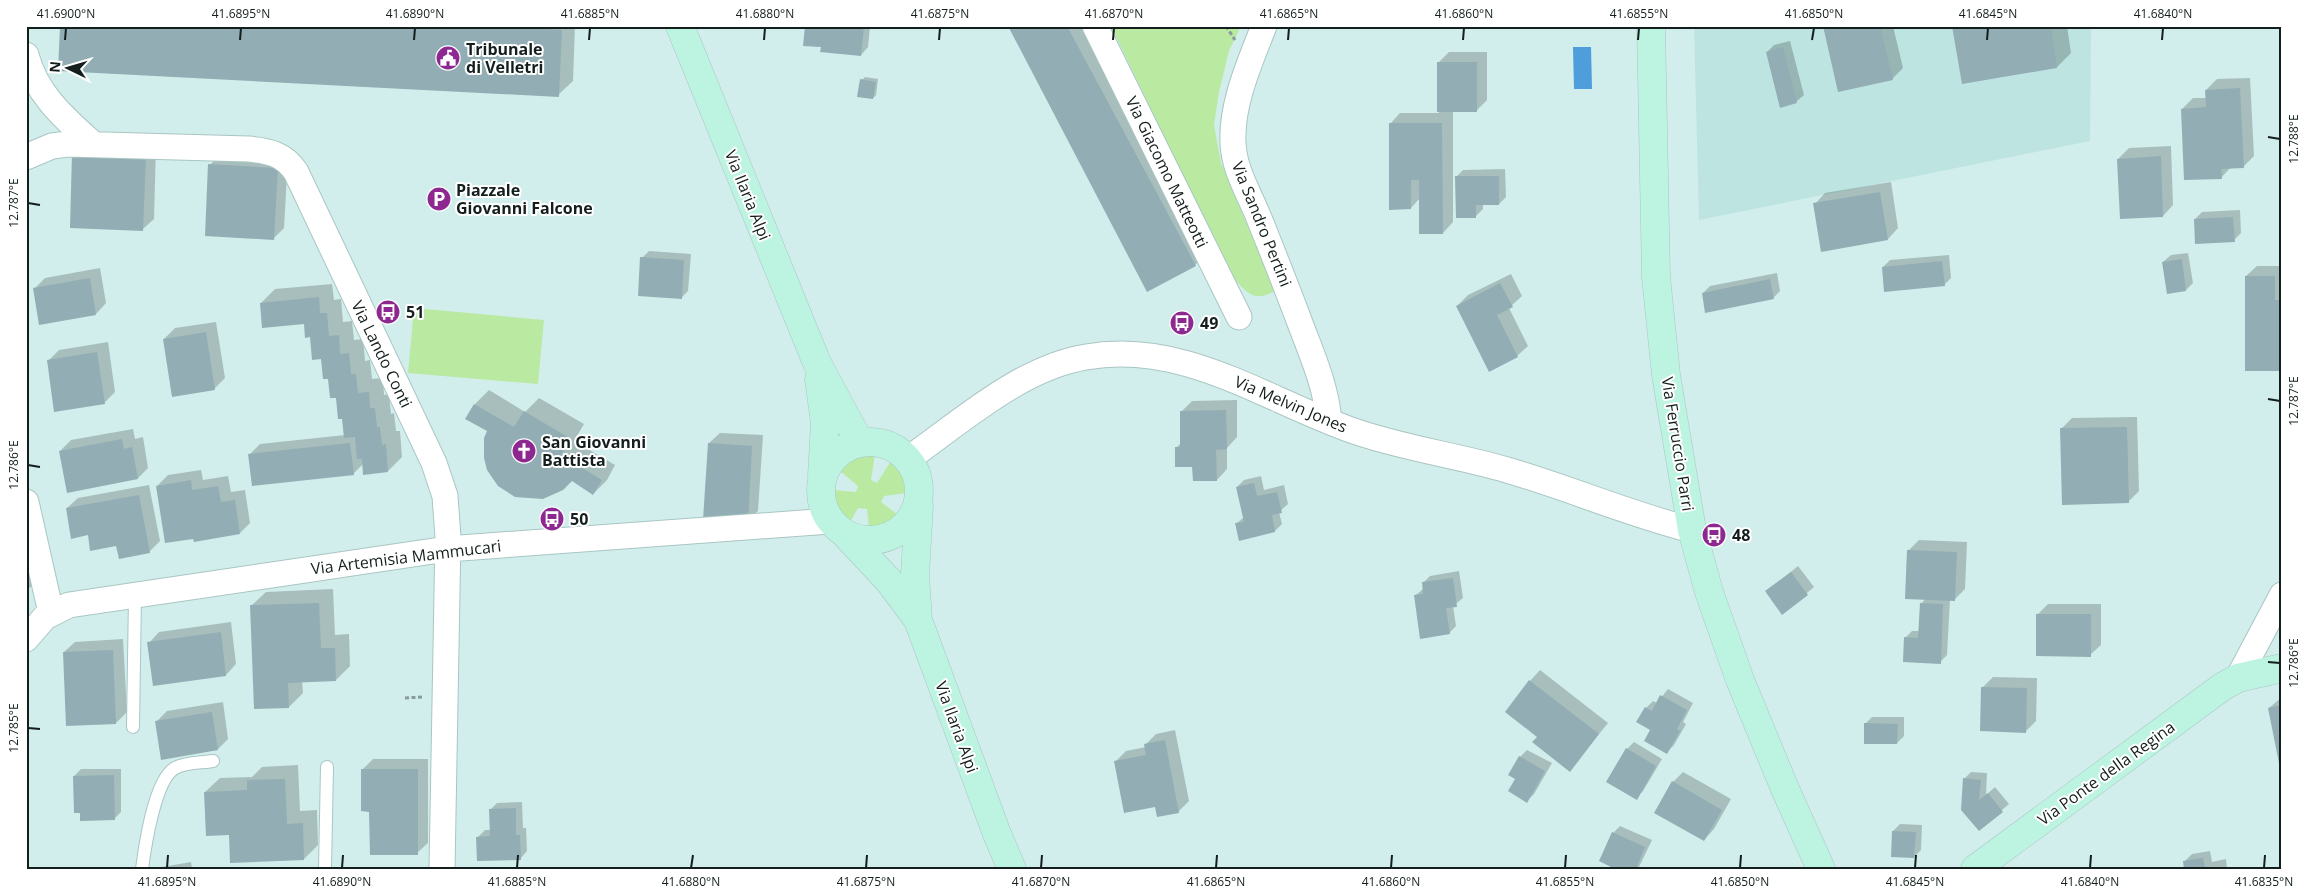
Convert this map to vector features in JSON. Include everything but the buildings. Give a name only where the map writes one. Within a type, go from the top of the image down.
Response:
[{"type":"street","name":"Via Ilaria Alpi","points":[[680,26],[817,363],[860,443]]},
{"type":"street","name":"Via Giacomo Matteotti","points":[[1095,26],[1239,317]]},
{"type":"street","name":"Via Sandro Pertini","points":[[1264,26],[1237,108],[1233,134],[1234,152],[1244,185],[1281,272],[1317,368],[1325,395],[1328,421]]},
{"type":"street","name":"Via Ferruccio Parri","points":[[1651,26],[1656,277],[1666,375],[1692,530],[1709,592],[1740,680],[1781,781],[1821,869]]},
{"type":"street","points":[[26,55],[34,76],[48,100],[93,144]]},
{"type":"street","points":[[26,157],[52,146],[93,144]]},
{"type":"street","name":"Via Lando Conti","points":[[93,144],[258,150],[276,154],[292,165],[438,472],[446,504],[442,869]]},
{"type":"street","name":"Via Melvin Jones","points":[[908,460],[997,396],[1027,377],[1070,360],[1108,354],[1142,354],[1199,367],[1328,421],[1368,435],[1521,474],[1639,516],[1692,530]]},
{"type":"street","name":"Via Ilaria Alpi","points":[[817,363],[825,423],[822,477]]},
{"type":"street","points":[[873,442],[886,444],[898,450],[908,460],[917,476],[919,496],[916,509],[909,522],[899,532],[887,538],[872,541],[858,540],[838,528],[822,500],[822,477],[836,455],[847,447],[873,442]]},
{"type":"street","name":"Via Ilaria Alpi","points":[[918,620],[915,575],[919,496]]},
{"type":"street","points":[[26,502],[51,613]]},
{"type":"street","name":"Via Ilaria Alpi","points":[[838,528],[889,581],[918,620],[997,834]]},
{"type":"street","name":"Via Artemisia Mammucari","points":[[26,639],[35,627],[51,613],[69,605],[447,549],[838,528]]},
{"type":"street","points":[[2238,678],[2282,595]]},
{"type":"street","points":[[2238,678],[2282,668]]},
{"type":"street","name":"Via Ponte della Regina","points":[[1976,869],[2238,678]]},
{"type":"street","points":[[997,834],[999,869]]},
{"type":"street","points":[[997,834],[1012,869]]},
{"type":"lane","points":[[133,727],[135,595]]},
{"type":"lane","points":[[142,869],[158,793],[164,778],[175,768],[182,765],[213,761]]},
{"type":"lane","points":[[326,767],[326,869]]},
{"type":"shaded area","points":[[1694,26],[2091,26],[2090,141],[1699,220]]},
{"type":"green space","points":[[1111,26],[1241,26],[1229,51],[1219,92],[1214,125],[1221,163],[1275,291],[1267,295],[1255,296],[1245,291],[1231,275]]},
{"type":"green space","points":[[414,308],[544,320],[538,384],[408,373]]},
{"type":"green space","points":[[875,454],[871,480],[877,483],[891,461],[903,474],[907,493],[884,496],[881,502],[898,515],[885,525],[869,528],[867,509],[858,508],[850,522],[839,508],[834,490],[856,492],[858,486],[840,471],[855,458]]},
{"type":"water","points":[[1573,47],[1591,47],[1592,89],[1574,89]]},
{"type":"place","name":"Tribunale di Velletri","points":[[448,58]]},
{"type":"place","name":"Piazzale Giovanni Falcone","points":[[439,199]]},
{"type":"place","name":"51","points":[[388,312]]},
{"type":"place","name":"49","points":[[1182,323]]},
{"type":"place","name":"San Giovanni Battista","points":[[524,451]]},
{"type":"place","name":"50","points":[[552,519]]},
{"type":"place","name":"48","points":[[1714,535]]}]
